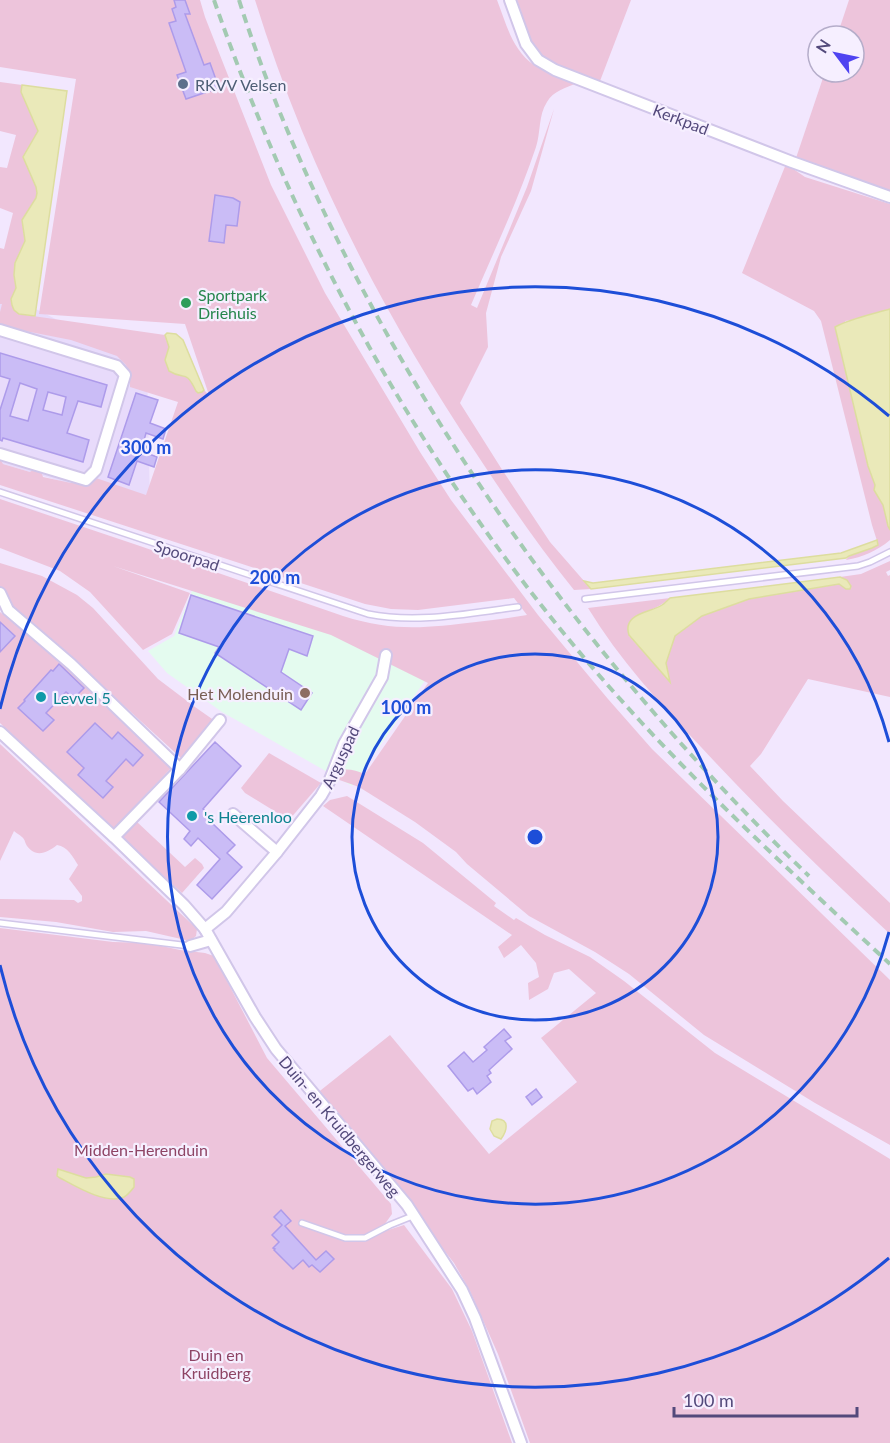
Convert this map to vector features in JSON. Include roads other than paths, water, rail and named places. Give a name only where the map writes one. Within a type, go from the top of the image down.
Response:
[{"type":"street","name":"Kerkpad","points":[[510,0],[526,44],[538,60],[555,70],[792,162],[890,196]]},
{"type":"street","points":[[0,330],[117,366],[124,375],[96,470],[86,480],[0,454]]},
{"type":"street","points":[[0,593],[8,610],[71,664],[180,769]]},
{"type":"street","name":"Arguspad","points":[[205,929],[226,912],[321,796],[344,744],[382,678],[387,655]]},
{"type":"street","points":[[114,837],[180,769],[220,720]]},
{"type":"street","name":"Duin- en Kruidbergerweg","points":[[0,732],[114,837],[184,905],[205,929],[255,1017],[276,1048],[407,1205],[462,1290],[475,1318],[521,1443]]},
{"type":"street","points":[[233,814],[277,852]]},
{"type":"street","points":[[190,946],[211,940]]},
{"type":"lane","name":"Spoorpad","points":[[0,492],[352,610],[373,615],[424,618],[518,607]]},
{"type":"lane","points":[[585,599],[858,566],[889,551]]},
{"type":"lane","points":[[0,923],[190,946]]},
{"type":"lane","points":[[302,1223],[345,1238],[366,1238],[410,1217]]},
{"type":"railway","points":[[214,0],[251,99],[293,196],[339,291],[390,383],[446,473],[506,559],[571,642],[671,754],[763,845],[890,964]]},
{"type":"railway","points":[[239,0],[276,103],[320,203],[352,269],[447,435],[556,592],[615,666],[677,739],[809,876]]},
{"type":"place","name":"RKVV Velsen","points":[[183,84]]},
{"type":"place","name":"Sportpark Driehuis","points":[[186,303]]},
{"type":"place","name":"Het Molenduin","points":[[305,693]]},
{"type":"place","name":"Levvel 5","points":[[41,697]]},
{"type":"place","name":"'s Heerenloo","points":[[192,816]]},
{"type":"park label","name":"Midden-Herenduin","points":[[141,1149]]},
{"type":"park label","name":"Duin en Kruidberg","points":[[216,1363]]}]
